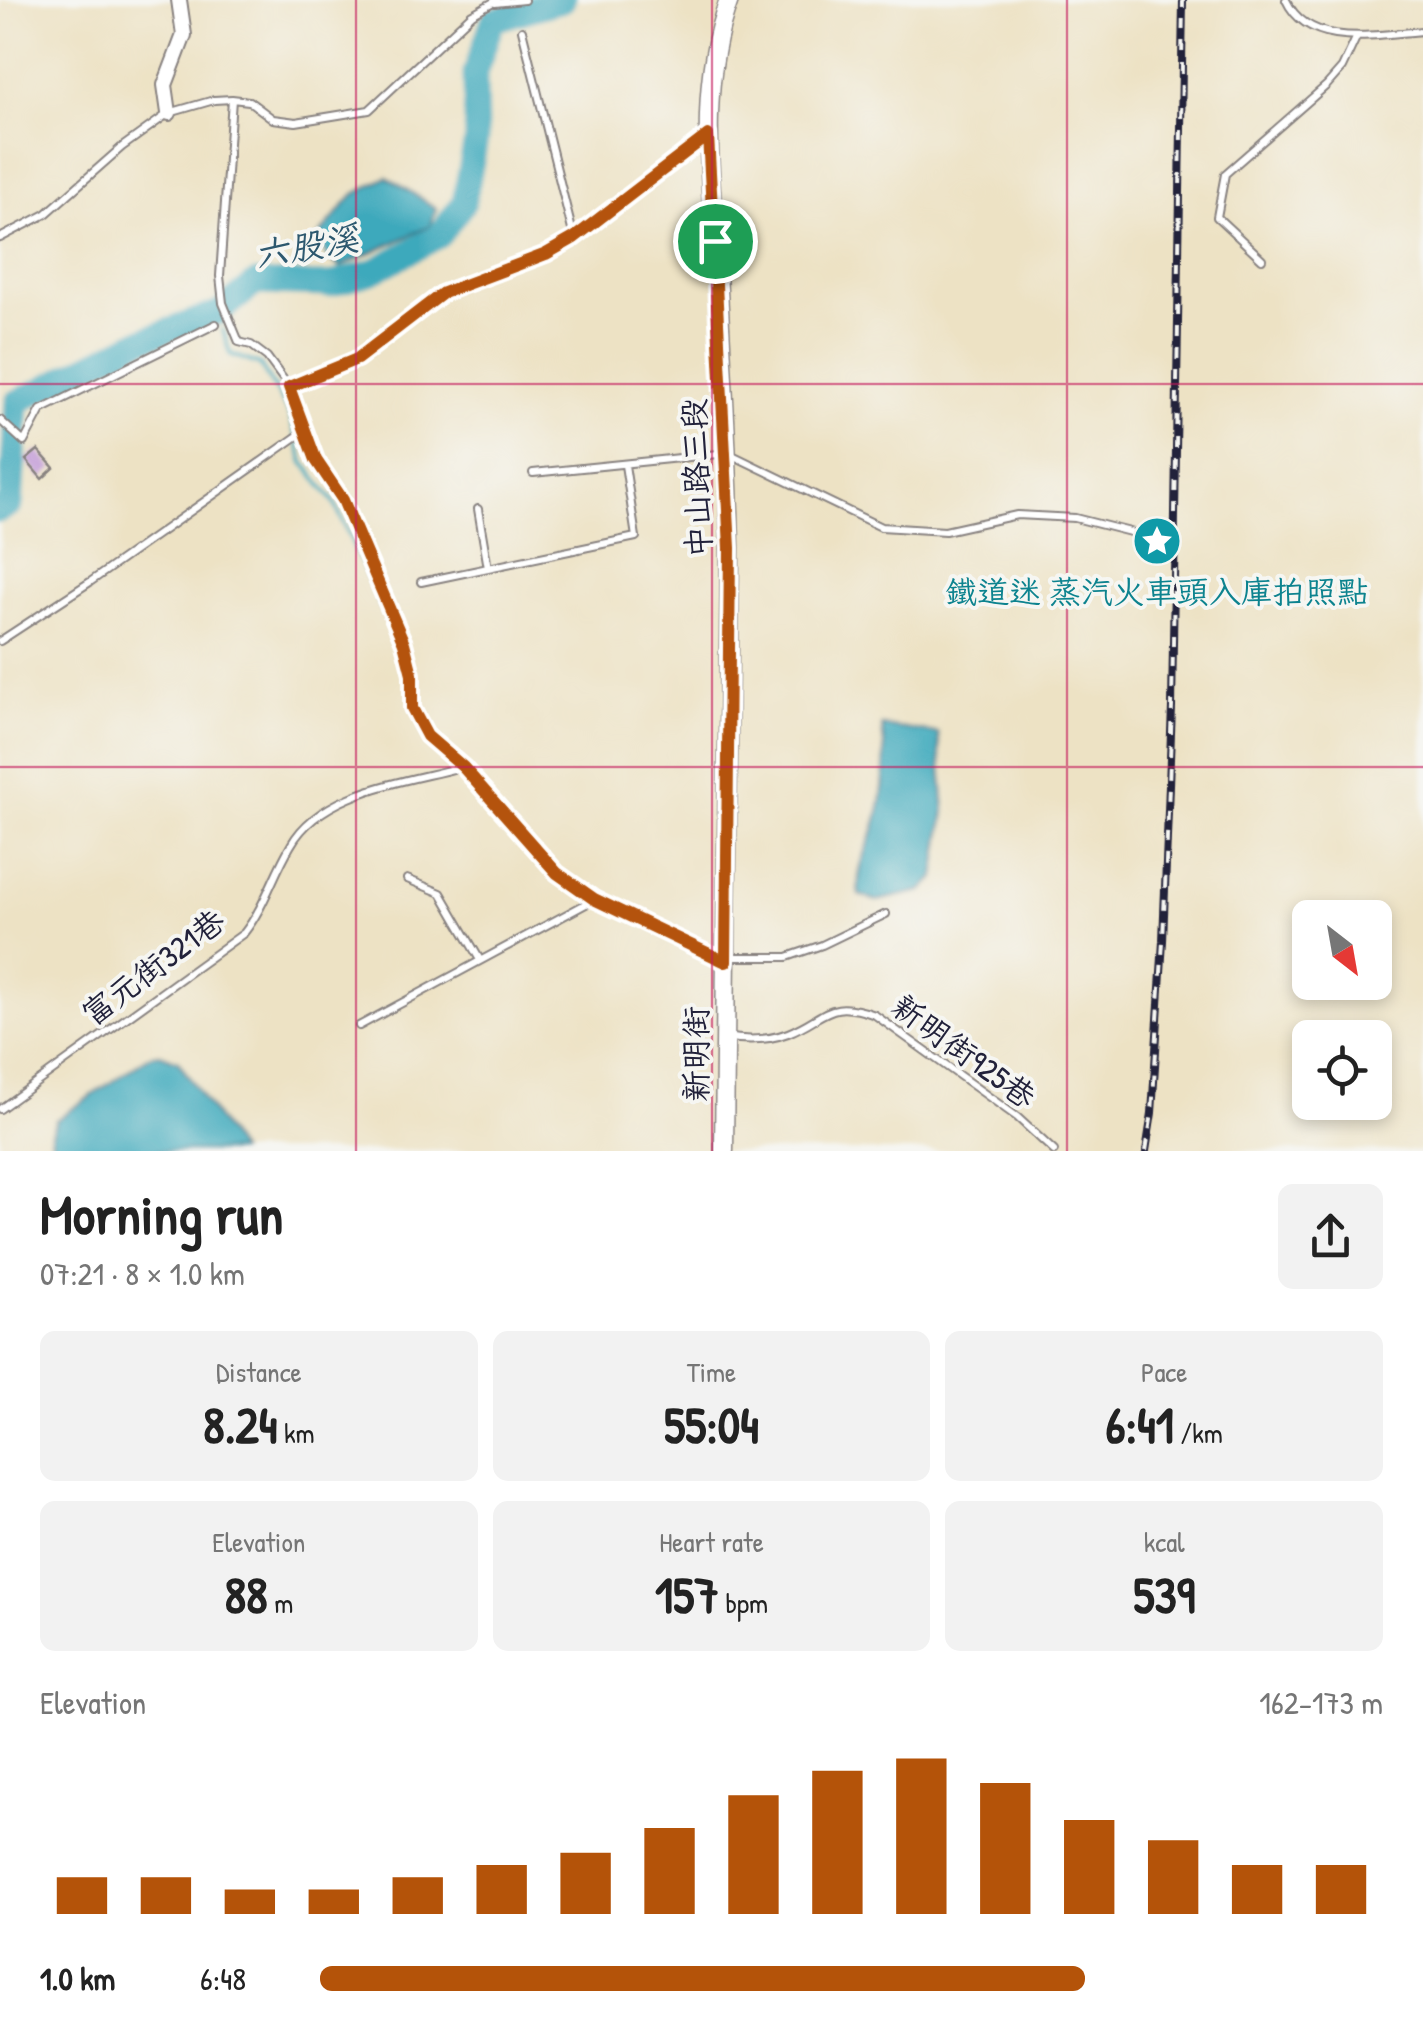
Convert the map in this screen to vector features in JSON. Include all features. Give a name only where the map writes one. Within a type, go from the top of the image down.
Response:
[{"type":"street","points":[[170,113],[165,86],[184,34],[179,0]]},
{"type":"street","name":"中山路三段","points":[[726,960],[728,454],[708,135],[712,70],[729,0]]},
{"type":"street","name":"新明街","points":[[724,1151],[726,960]]},
{"type":"lane","points":[[0,238],[46,214],[122,147],[170,113],[214,100],[249,101],[273,120],[296,122],[369,110],[472,14],[495,1],[524,0]]},
{"type":"lane","points":[[1286,0],[1304,25],[1325,32],[1358,36],[1423,31]]},
{"type":"lane","points":[[522,30],[574,238]]},
{"type":"lane","points":[[1262,260],[1217,216],[1226,174],[1327,86],[1342,68],[1358,36]]},
{"type":"lane","points":[[232,100],[220,276],[223,303],[239,342],[267,357],[289,387],[316,460],[343,500],[404,643],[412,674],[412,708],[427,736],[463,767],[557,873],[594,899],[726,960],[787,957],[886,914]]},
{"type":"lane","points":[[289,387],[357,359],[443,293],[546,254],[574,238],[708,135]]},
{"type":"lane","points":[[2,422],[24,442],[41,410],[216,324]]},
{"type":"lane","points":[[0,641],[306,430]]},
{"type":"lane","points":[[533,473],[728,454],[881,527],[945,531],[1017,515],[1075,518],[1146,536]]},
{"type":"lane","points":[[421,582],[636,538],[625,466]]},
{"type":"lane","points":[[478,508],[488,568]]},
{"type":"lane","name":"富元街321巷","points":[[0,1110],[244,933],[260,912],[291,844],[305,824],[332,804],[463,767]]},
{"type":"lane","points":[[406,878],[441,892],[480,960]]},
{"type":"lane","points":[[359,1026],[594,899]]},
{"type":"lane","name":"新明街925巷","points":[[726,1037],[750,1041],[787,1034],[828,1010],[843,1006],[875,1015],[1017,1117],[1054,1151]]},
{"type":"water","points":[[387,177],[436,208],[431,226],[340,267],[327,257],[318,237],[353,195]]},
{"type":"water","points":[[882,726],[938,733],[945,811],[935,878],[922,891],[877,901],[859,895],[858,884],[881,802]]},
{"type":"water","points":[[151,1055],[178,1061],[239,1151],[53,1151],[51,1133],[56,1120]]},
{"type":"building","points":[[38,450],[54,468],[42,479],[26,460]]},
{"type":"waterway","name":"六股溪","points":[[0,510],[11,504],[17,402],[134,343],[220,312],[256,283],[329,285],[372,272],[439,236],[464,202],[476,140],[475,73],[493,20],[563,0]]},
{"type":"waterway","name":"六股溪","points":[[220,312],[221,317]]},
{"type":"waterway","points":[[223,330],[230,354],[260,365],[288,411],[304,463],[334,502],[400,647],[405,671]]},
{"type":"railway","points":[[1146,1151],[1163,941],[1172,707],[1183,0]]},
{"type":"place","name":"鐵道迷 蒸汽火車頭入庫拍照點","points":[[1157,541]]},
{"type":"route","points":[[708,135],[715,241],[730,548],[726,962],[594,899],[557,873],[463,767],[427,736],[412,708],[412,674],[404,643],[343,500],[316,460],[289,387],[357,359],[443,293],[546,254],[574,238],[708,135]]}]
